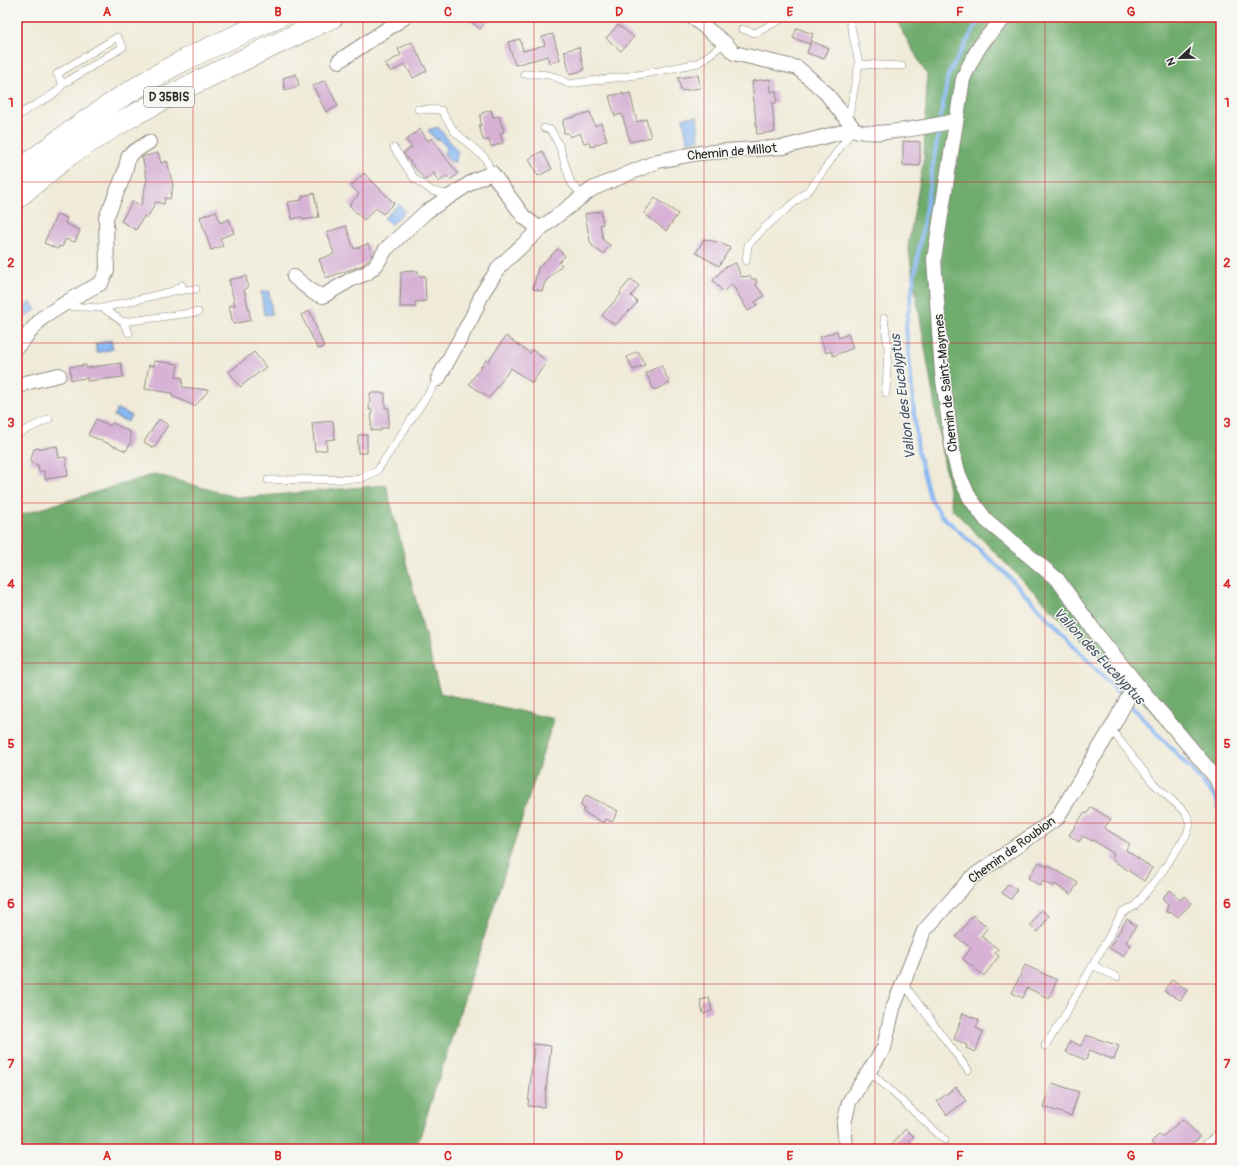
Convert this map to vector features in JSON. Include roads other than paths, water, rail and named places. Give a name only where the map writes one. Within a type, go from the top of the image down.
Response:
[{"type":"main road","name":"D 35BIS","points":[[17,172],[61,137],[118,99],[178,64],[226,39],[278,17]]},
{"type":"main road","name":"D 35BIS","points":[[17,198],[70,155],[130,117],[191,85],[333,17]]},
{"type":"street","points":[[339,61],[406,17]]},
{"type":"street","points":[[692,17],[734,53],[798,68],[826,93],[851,126]]},
{"type":"street","name":"Chemin de Saint-Maymes","points":[[1006,17],[993,29],[975,52],[963,79],[950,122],[949,172],[939,222],[934,259],[942,372],[952,453],[959,475],[970,498],[986,520],[1058,580],[1099,637],[1132,689],[1216,778],[1221,788]]},
{"type":"street","name":"Chemin de Millot","points":[[438,379],[472,317],[483,292],[500,266],[540,229],[592,188],[625,173],[658,161],[698,153],[784,147],[851,126],[860,133],[884,132],[950,122]]},
{"type":"street","points":[[17,347],[42,318],[101,283],[107,272],[106,218],[124,175],[129,155],[149,142]]},
{"type":"street","points":[[294,277],[314,293],[323,296],[352,279],[367,274],[376,265],[386,249],[426,212],[475,180],[492,173],[524,217],[540,229]]},
{"type":"street","points":[[17,388],[25,383],[59,375]]},
{"type":"street","name":"Chemin de Roubion","points":[[846,1149],[844,1124],[849,1102],[884,1048],[892,1008],[924,931],[971,878],[1057,818],[1132,689]]},
{"type":"lane","points":[[742,29],[755,33],[786,17]]},
{"type":"lane","points":[[746,261],[748,245],[764,228],[810,189],[851,126],[859,64],[849,17]]},
{"type":"lane","points":[[17,118],[34,105],[58,91],[63,84],[123,47],[117,37],[57,74],[63,84]]},
{"type":"lane","points":[[524,74],[550,75],[557,77],[568,84],[644,74],[698,63],[725,44]]},
{"type":"lane","points":[[859,64],[902,66]]},
{"type":"lane","points":[[418,109],[441,110],[454,131],[485,158],[492,173]]},
{"type":"lane","points":[[544,128],[551,130],[559,145],[571,183],[583,196]]},
{"type":"lane","points":[[394,148],[397,155],[414,178],[432,191],[451,195]]},
{"type":"lane","points":[[173,291],[182,285]]},
{"type":"lane","points":[[61,306],[103,308],[173,291],[196,289]]},
{"type":"lane","points":[[103,308],[123,322],[129,333]]},
{"type":"lane","points":[[123,322],[198,312]]},
{"type":"lane","points":[[884,318],[888,348],[886,394]]},
{"type":"lane","points":[[268,480],[360,479],[377,471],[438,379]]},
{"type":"lane","points":[[17,434],[50,419]]},
{"type":"lane","points":[[1045,1046],[1094,966],[1122,912],[1135,906],[1162,872],[1187,834],[1190,824],[1186,813],[1152,783],[1110,729]]},
{"type":"lane","points":[[1094,966],[1118,977]]},
{"type":"lane","points":[[903,983],[968,1070]]},
{"type":"lane","points":[[869,1071],[945,1140]]},
{"type":"lane","points":[[1201,1149],[1221,1131]]},
{"type":"water","points":[[697,116],[699,140],[687,141],[683,118]]},
{"type":"water","points":[[438,127],[458,152],[455,162],[450,161],[444,153],[447,148],[440,140],[435,139],[428,130]]},
{"type":"water","points":[[399,204],[405,211],[391,225],[384,218]]},
{"type":"water","points":[[269,291],[272,314],[264,315],[261,292]]},
{"type":"water","points":[[31,302],[36,310],[17,322],[17,311]]},
{"type":"water","points":[[111,340],[113,349],[97,353],[95,344]]},
{"type":"water","points":[[117,409],[131,415],[128,422],[114,416]]},
{"type":"waterway","name":"Vallon des Eucalyptus","points":[[983,17],[976,25],[948,75],[906,326],[918,452],[930,498],[941,515],[1004,572],[1189,767],[1216,798],[1221,815]]}]
